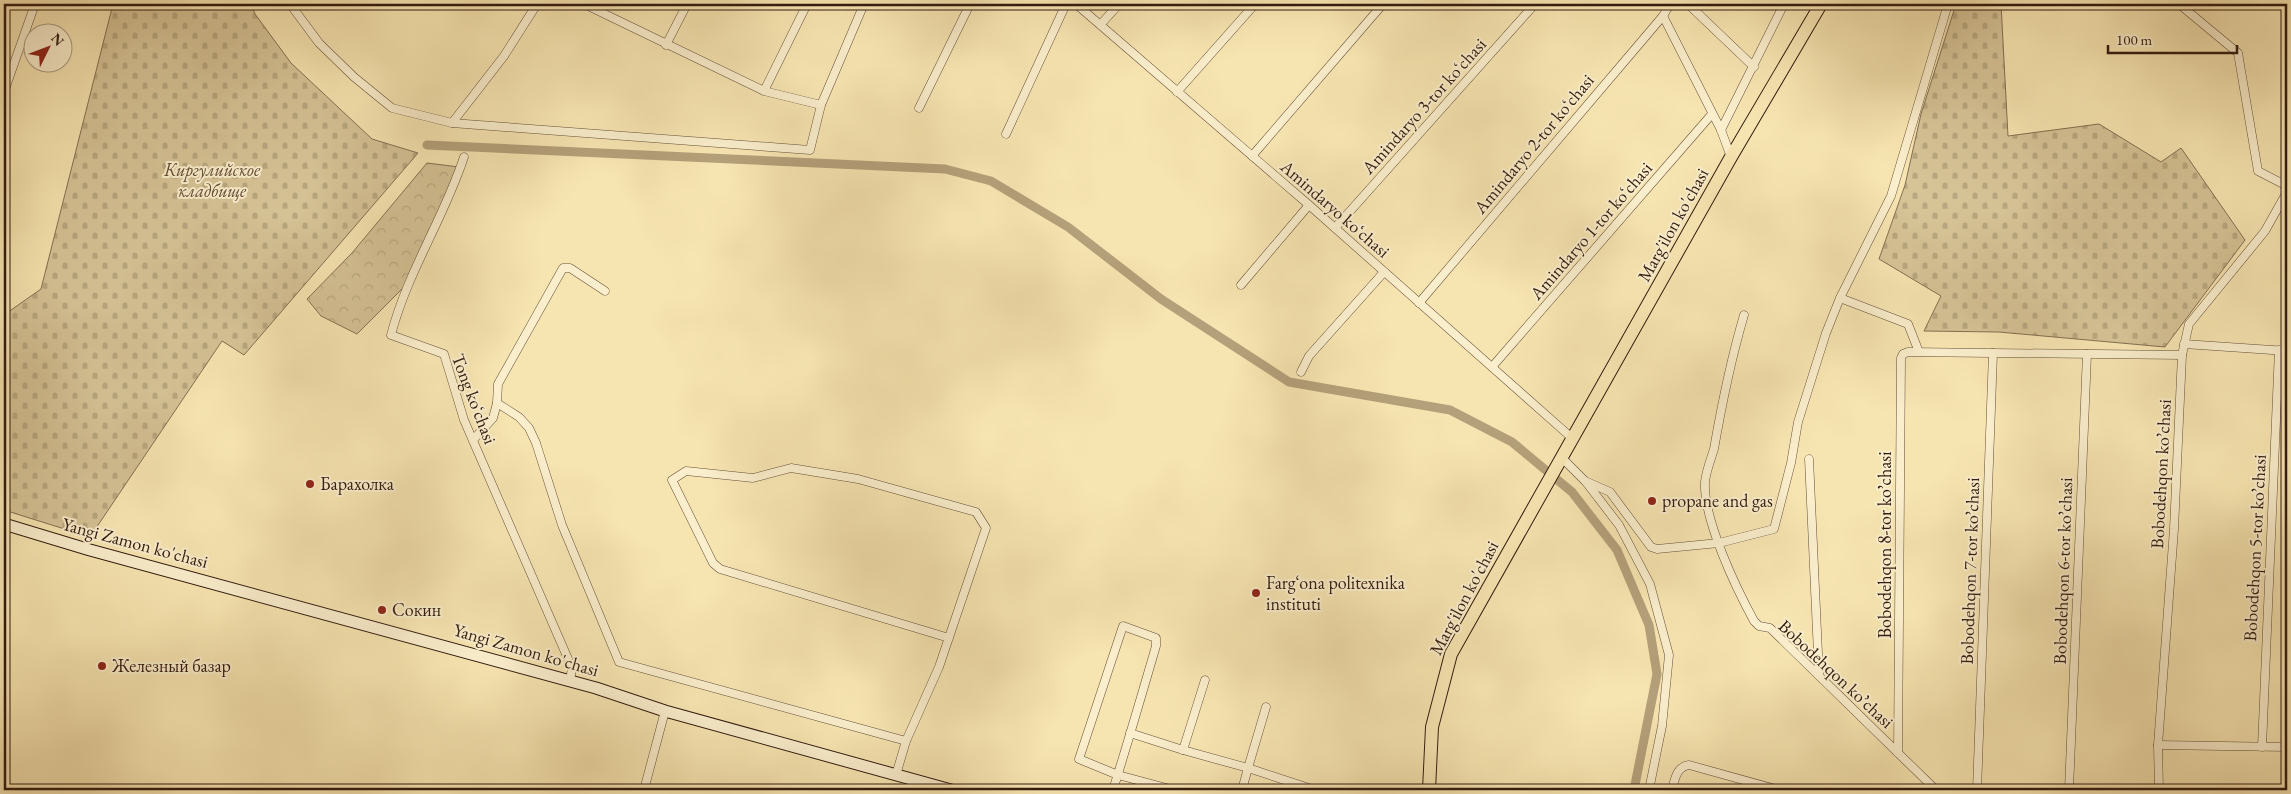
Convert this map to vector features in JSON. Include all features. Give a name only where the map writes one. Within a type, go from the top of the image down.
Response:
[{"type":"main road","name":"Marg'ilon ko'chasi","points":[[1429,790],[1432,727],[1451,654],[1731,156],[1821,4]]},
{"type":"street","points":[[4,92],[35,4]]},
{"type":"street","points":[[290,4],[319,43],[354,77],[392,108],[452,123],[810,150],[821,105],[864,4]]},
{"type":"street","points":[[452,123],[504,56],[537,4]]},
{"type":"street","points":[[584,4],[764,91],[821,105]]},
{"type":"street","points":[[666,45],[687,4]]},
{"type":"street","points":[[764,91],[806,4]]},
{"type":"street","points":[[919,108],[970,4]]},
{"type":"street","points":[[1006,134],[1066,4]]},
{"type":"street","name":"Amindaryo koʻchasi","points":[[1076,4],[1309,205],[1572,438]]},
{"type":"street","points":[[1101,24],[1119,4]]},
{"type":"street","points":[[1177,92],[1255,4]]},
{"type":"street","points":[[1252,156],[1383,4]]},
{"type":"street","name":"Amindaryo 3-tor koʻchasi","points":[[1335,228],[1535,4]]},
{"type":"street","name":"Amindaryo 2-tor koʻchasi","points":[[1419,303],[1663,16],[1670,4]]},
{"type":"street","points":[[1688,4],[1754,67]]},
{"type":"street","points":[[1721,130],[1784,4]]},
{"type":"street","points":[[1560,462],[1585,481],[1610,492],[1651,547],[1657,549],[1719,543],[1774,528],[1791,463],[1798,422],[1826,333],[1840,298],[1891,196],[1948,4]]},
{"type":"street","points":[[2179,4],[2238,53],[2258,170],[2287,186]]},
{"type":"street","points":[[1663,16],[1721,130],[1731,156]]},
{"type":"street","name":"Amindaryo 1-tor koʻchasi","points":[[1492,367],[1712,114]]},
{"type":"street","name":"Tong koʻchasi","points":[[464,157],[454,190],[397,313],[391,335],[444,354],[464,420],[572,668],[570,681]]},
{"type":"street","name":"Bobodehqon koʼchasi","points":[[2159,790],[2158,745],[2174,529],[2184,344],[2189,324],[2265,231],[2287,192]]},
{"type":"street","points":[[1241,285],[1309,205]]},
{"type":"street","points":[[473,440],[493,418],[497,403],[498,384],[563,268],[570,268],[605,291]]},
{"type":"street","points":[[1301,372],[1309,356],[1384,272]]},
{"type":"street","points":[[1840,298],[1908,324],[1920,352],[2182,355]]},
{"type":"street","name":"Bobodehqon koʼchasi","points":[[1744,315],[1728,371],[1712,456],[1705,481],[1708,508],[1719,543],[1754,621],[1759,626],[1770,628],[1936,790]]},
{"type":"street","points":[[2184,344],[2283,351]]},
{"type":"street","name":"Bobodehqon 5-tor koʼchasi","points":[[2262,746],[2283,351]]},
{"type":"street","name":"Bobodehqon 8-tor koʼchasi","points":[[1898,753],[1901,358],[1903,354],[1908,352],[1920,352]]},
{"type":"street","name":"Bobodehqon 7-tor koʼchasi","points":[[1977,790],[1992,353]]},
{"type":"street","name":"Bobodehqon 6-tor koʼchasi","points":[[2069,790],[2087,354]]},
{"type":"street","points":[[497,403],[519,417],[529,428],[536,443],[562,525],[619,662],[906,741]]},
{"type":"street","points":[[1809,459],[1819,675]]},
{"type":"street","points":[[896,775],[906,741],[950,638],[986,528],[976,512],[858,479],[791,468],[753,478],[686,471],[672,480],[713,563],[720,569],[950,638]]},
{"type":"street","points":[[1585,481],[1618,525],[1650,584],[1669,655],[1662,726],[1649,790]]},
{"type":"street","name":"Yangi Zamon ko'chasi","points":[[4,524],[90,550],[570,681],[665,711],[896,775],[932,788],[951,790]]},
{"type":"street","points":[[1113,790],[1118,775],[1156,646],[1156,638],[1123,626],[1080,759],[1118,775],[1174,790]]},
{"type":"street","points":[[1183,750],[1205,680]]},
{"type":"street","points":[[1242,790],[1266,708]]},
{"type":"street","points":[[644,790],[665,711]]},
{"type":"street","points":[[1130,733],[1315,790]]},
{"type":"street","points":[[2158,745],[2287,747]]},
{"type":"street","points":[[1672,790],[1678,770],[1682,766],[1689,765],[1779,790]]},
{"type":"green space","name":"Киргулийское кладбище","points":[[113,4],[251,4],[255,14],[291,63],[372,139],[418,153],[244,355],[222,341],[90,537],[4,510],[4,315],[41,289]]},
{"type":"green space","points":[[1956,4],[2001,4],[2008,136],[2099,124],[2161,162],[2181,148],[2245,240],[2165,347],[1999,332],[1924,331],[1941,296],[1879,259],[1905,185],[1921,114]]},
{"type":"green space","points":[[427,163],[459,167],[404,287],[357,334],[321,316],[307,299],[352,253]]},
{"type":"waterway","points":[[427,145],[945,169],[991,181],[1068,227],[1161,299],[1289,382],[1450,410],[1512,442],[1572,492],[1617,550],[1649,625],[1657,674],[1634,790]]},
{"type":"place","name":"Барахолка","points":[[310,484]]},
{"type":"place","name":"propane and gas","points":[[1652,501]]},
{"type":"place","name":"Fargʻona politexnika instituti","points":[[1256,593]]},
{"type":"place","name":"Сокин","points":[[382,610]]},
{"type":"place","name":"Железный базар","points":[[102,666]]}]
